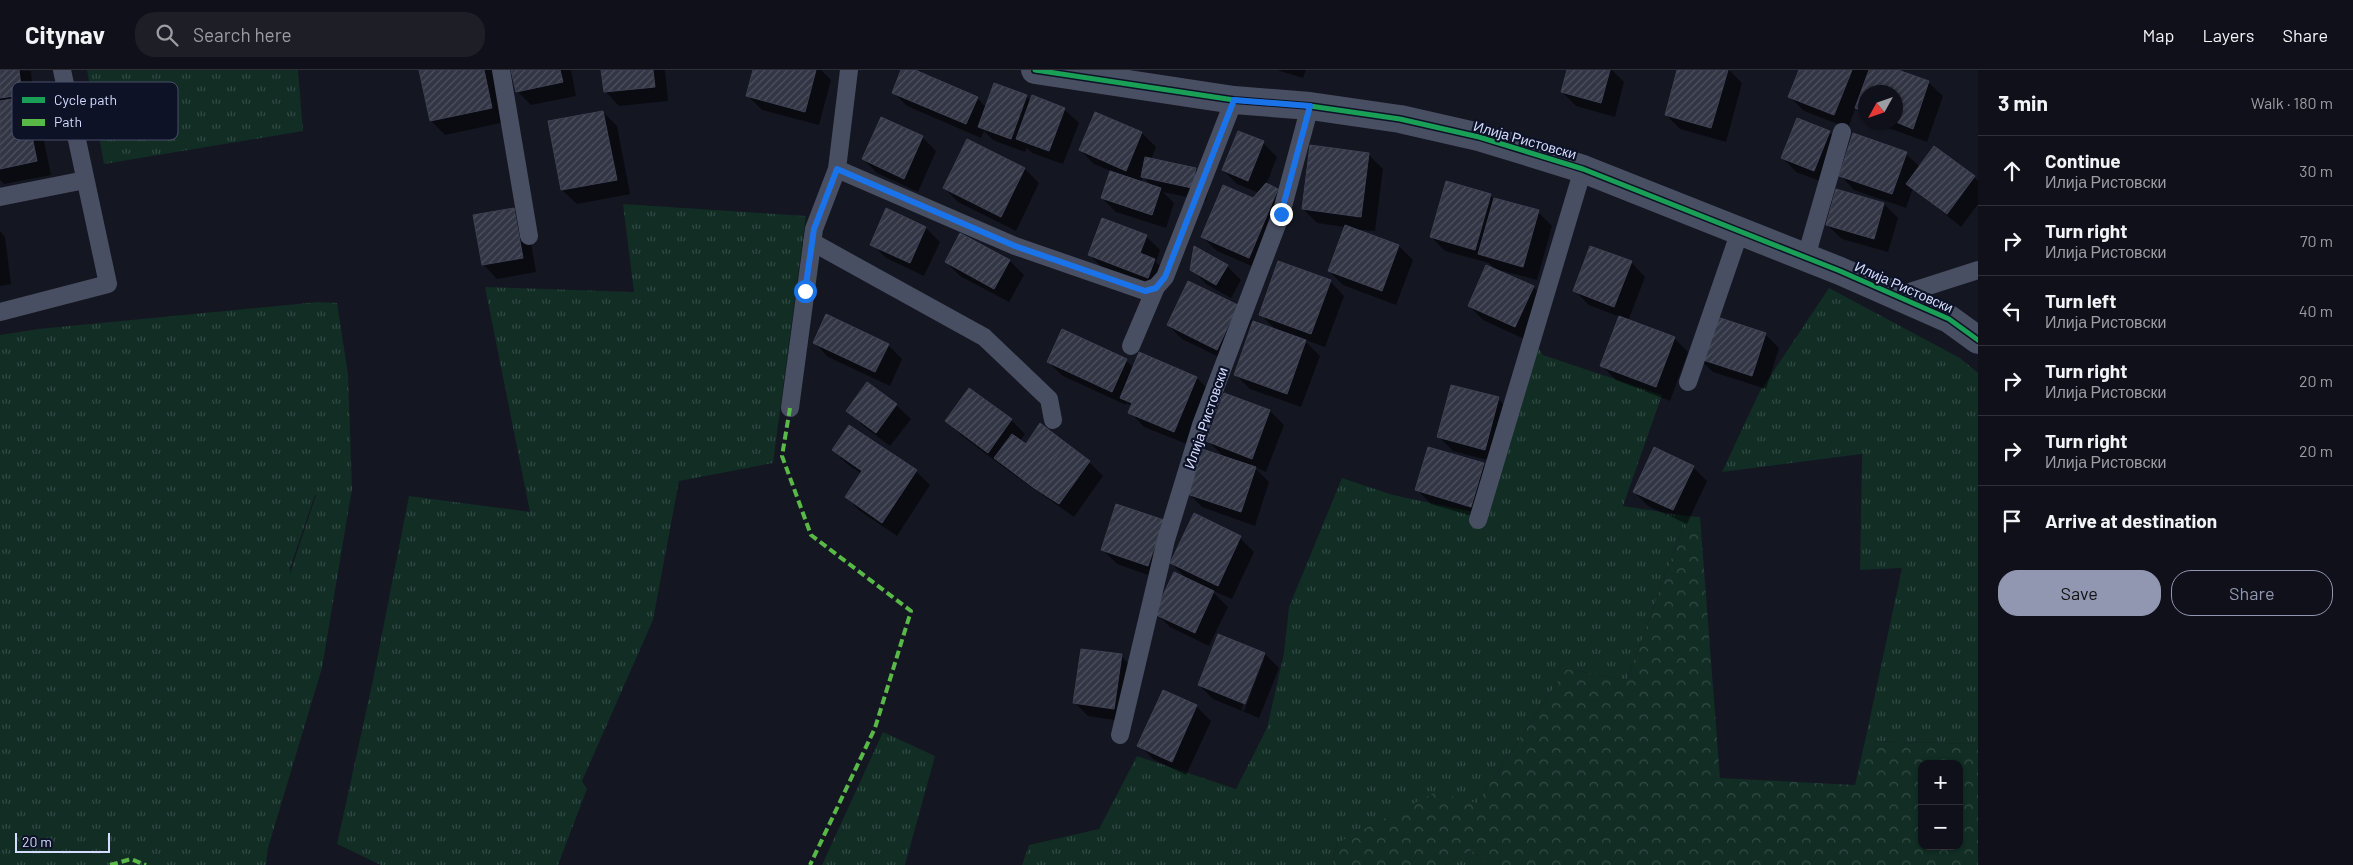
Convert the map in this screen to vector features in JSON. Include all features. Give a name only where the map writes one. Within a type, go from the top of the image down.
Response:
[{"type":"street","name":"Илија Ристовски","points":[[1035,70],[1234,100],[1310,106],[1418,123],[1479,137],[1583,169],[1740,231],[1949,319],[1978,340]]},
{"type":"lane","points":[[501,70],[529,236]]},
{"type":"lane","points":[[790,408],[814,229],[837,169],[849,70]]},
{"type":"lane","points":[[1131,346],[1156,288],[1165,277],[1234,100]]},
{"type":"lane","name":"Илија Ристовски","points":[[1120,735],[1166,540],[1202,425],[1281,214],[1310,106]]},
{"type":"lane","points":[[1806,258],[1842,132]]},
{"type":"lane","points":[[0,312],[108,284],[77,140]]},
{"type":"lane","points":[[837,169],[1015,246],[1145,291],[1156,288]]},
{"type":"lane","name":"Илија Ристовски","points":[[1478,520],[1583,169]]},
{"type":"lane","points":[[0,196],[85,180]]},
{"type":"lane","points":[[1688,382],[1740,231]]},
{"type":"lane","points":[[812,242],[984,337],[1049,399],[1053,420]]},
{"type":"lane","points":[[1897,296],[1978,270]]},
{"type":"green space","points":[[87,70],[298,70],[303,131],[104,164],[100,140],[178,140],[178,82],[89,82]]},
{"type":"green space","points":[[623,204],[806,216],[773,463],[679,481],[653,620],[582,781],[587,789],[558,865],[381,865],[337,844],[373,680],[409,496],[530,512],[485,287],[634,292]]},
{"type":"green space","points":[[1829,288],[1960,358],[1978,373],[1978,744],[1865,741],[1902,568],[1860,570],[1862,454],[1722,472],[1759,393]]},
{"type":"green space","points":[[318,302],[337,303],[348,374],[352,489],[322,668],[268,848],[266,865],[0,865],[0,335],[38,329]],"holes":[[[316,495],[290,573],[290,568]]]},
{"type":"green space","points":[[1532,339],[1543,355],[1662,395],[1623,506],[1687,516],[1627,680],[1566,669],[1477,803],[1337,843],[1332,865],[1022,865],[1029,845],[1099,829],[1137,756],[1236,789],[1267,728],[1284,653],[1289,607],[1342,478],[1393,495],[1478,513]]},
{"type":"green space","points":[[1687,516],[1700,517],[1720,778],[1855,785],[1865,741],[1978,744],[1978,865],[1488,865],[1471,850],[1445,865],[1332,865],[1337,843],[1436,792],[1477,803],[1566,669],[1627,680]]},
{"type":"green space","points":[[883,732],[935,756],[905,865],[822,865]]},
{"type":"green space","points":[[1471,850],[1488,865],[1445,865]]},
{"type":"building","points":[[0,70],[19,70],[20,82],[12,82],[12,96],[0,98]]},
{"type":"building","points":[[419,70],[484,70],[492,108],[430,121]]},
{"type":"building","points":[[511,70],[560,70],[563,82],[516,92]]},
{"type":"building","points":[[601,70],[653,70],[655,87],[604,92]]},
{"type":"building","points":[[753,70],[816,70],[805,112],[746,96]]},
{"type":"building","points":[[901,70],[915,70],[978,97],[966,124],[892,93]]},
{"type":"building","points":[[1567,70],[1610,70],[1601,103],[1561,92]]},
{"type":"building","points":[[1677,70],[1728,70],[1711,128],[1665,115]]},
{"type":"building","points":[[1799,70],[1852,70],[1834,115],[1788,97]]},
{"type":"building","points":[[1869,70],[1898,70],[1929,81],[1913,129],[1903,125],[1903,85],[1863,85]]},
{"type":"building","points":[[994,83],[1027,95],[1011,139],[978,127]]},
{"type":"building","points":[[1032,95],[1065,108],[1049,151],[1016,139]]},
{"type":"building","points":[[12,99],[12,140],[33,140],[37,161],[0,169],[0,101]]},
{"type":"building","points":[[603,111],[617,180],[561,190],[548,121]]},
{"type":"building","points":[[1095,112],[1142,132],[1126,171],[1079,150]]},
{"type":"building","points":[[881,117],[923,136],[904,179],[862,159]]},
{"type":"building","points":[[1797,118],[1830,131],[1814,171],[1781,158]]},
{"type":"building","points":[[1238,131],[1264,141],[1248,181],[1222,170]]},
{"type":"building","points":[[1853,133],[1907,152],[1892,194],[1839,176]]},
{"type":"building","points":[[967,139],[1025,168],[1001,217],[943,188]]},
{"type":"building","points":[[1310,145],[1369,153],[1361,217],[1302,209]]},
{"type":"building","points":[[1934,146],[1975,176],[1947,214],[1906,184]]},
{"type":"building","points":[[1145,157],[1196,168],[1192,188],[1141,177]]},
{"type":"building","points":[[1110,171],[1161,188],[1152,215],[1101,198]]},
{"type":"building","points":[[1446,181],[1491,194],[1475,250],[1430,237]]},
{"type":"building","points":[[1266,183],[1278,189],[1249,258],[1201,237],[1223,185],[1253,198]]},
{"type":"building","points":[[1836,189],[1884,203],[1874,239],[1826,225]]},
{"type":"building","points":[[1494,198],[1539,210],[1523,267],[1478,254]]},
{"type":"building","points":[[514,208],[523,258],[482,265],[473,215]]},
{"type":"building","points":[[886,208],[926,227],[910,263],[870,245]]},
{"type":"building","points":[[1102,218],[1147,235],[1140,253],[1155,259],[1148,278],[1088,255]]},
{"type":"building","points":[[1345,225],[1399,245],[1382,291],[1328,271]]},
{"type":"building","points":[[960,233],[1010,260],[994,289],[945,262]]},
{"type":"building","points":[[1194,246],[1228,265],[1216,285],[1190,270]]},
{"type":"building","points":[[1590,246],[1632,261],[1614,307],[1573,291]]},
{"type":"building","points":[[1278,261],[1331,280],[1311,334],[1259,315]]},
{"type":"building","points":[[1486,265],[1534,286],[1515,327],[1468,306]]},
{"type":"building","points":[[1188,281],[1238,305],[1217,350],[1167,325]]},
{"type":"building","points":[[826,314],[889,344],[875,372],[813,343]]},
{"type":"building","points":[[1711,315],[1766,333],[1752,376],[1697,358]]},
{"type":"building","points":[[1619,316],[1675,337],[1656,387],[1600,366]]},
{"type":"building","points":[[1253,321],[1306,340],[1287,394],[1234,375]]},
{"type":"building","points":[[1062,329],[1127,359],[1112,392],[1047,362]]},
{"type":"building","points":[[1139,352],[1197,377],[1174,432],[1128,413],[1132,403],[1120,398]]},
{"type":"building","points":[[867,382],[897,404],[876,433],[846,411]]},
{"type":"building","points":[[1451,385],[1499,397],[1485,450],[1437,437]]},
{"type":"building","points":[[969,388],[1012,419],[988,453],[945,421]]},
{"type":"building","points":[[1224,393],[1270,410],[1252,459],[1206,441]]},
{"type":"building","points":[[1040,423],[1066,443],[1034,488],[994,458],[1012,434],[1026,444]]},
{"type":"building","points":[[849,425],[917,470],[882,523],[845,497],[862,471],[832,450]]},
{"type":"building","points":[[1066,443],[1090,461],[1059,504],[1034,488]]},
{"type":"building","points":[[1428,447],[1484,463],[1471,507],[1415,490]]},
{"type":"building","points":[[1654,447],[1694,466],[1673,510],[1633,492]]},
{"type":"building","points":[[1202,449],[1256,467],[1241,512],[1187,494]]},
{"type":"building","points":[[1116,504],[1164,520],[1148,566],[1101,550]]},
{"type":"building","points":[[1194,513],[1241,536],[1218,586],[1170,563]]},
{"type":"building","points":[[1174,572],[1214,591],[1195,633],[1154,614]]},
{"type":"building","points":[[1218,634],[1265,653],[1245,704],[1198,685]]},
{"type":"building","points":[[1081,649],[1122,654],[1114,709],[1073,703]]},
{"type":"building","points":[[1163,690],[1197,705],[1172,762],[1137,746]]},
{"type":"marked path","points":[[790,408],[782,456],[811,535],[911,611],[875,728],[810,865]]},
{"type":"marked path","points":[[110,865],[131,859],[146,865]]},
{"type":"cycle path","points":[[1035,70],[1234,100],[1310,106],[1400,119],[1479,137],[1583,169],[1840,271],[1949,319],[1978,340]]},
{"type":"route","points":[[805,291],[814,229],[837,169],[1015,246],[1145,291],[1156,288],[1165,277],[1234,100],[1310,106],[1281,214]]}]
